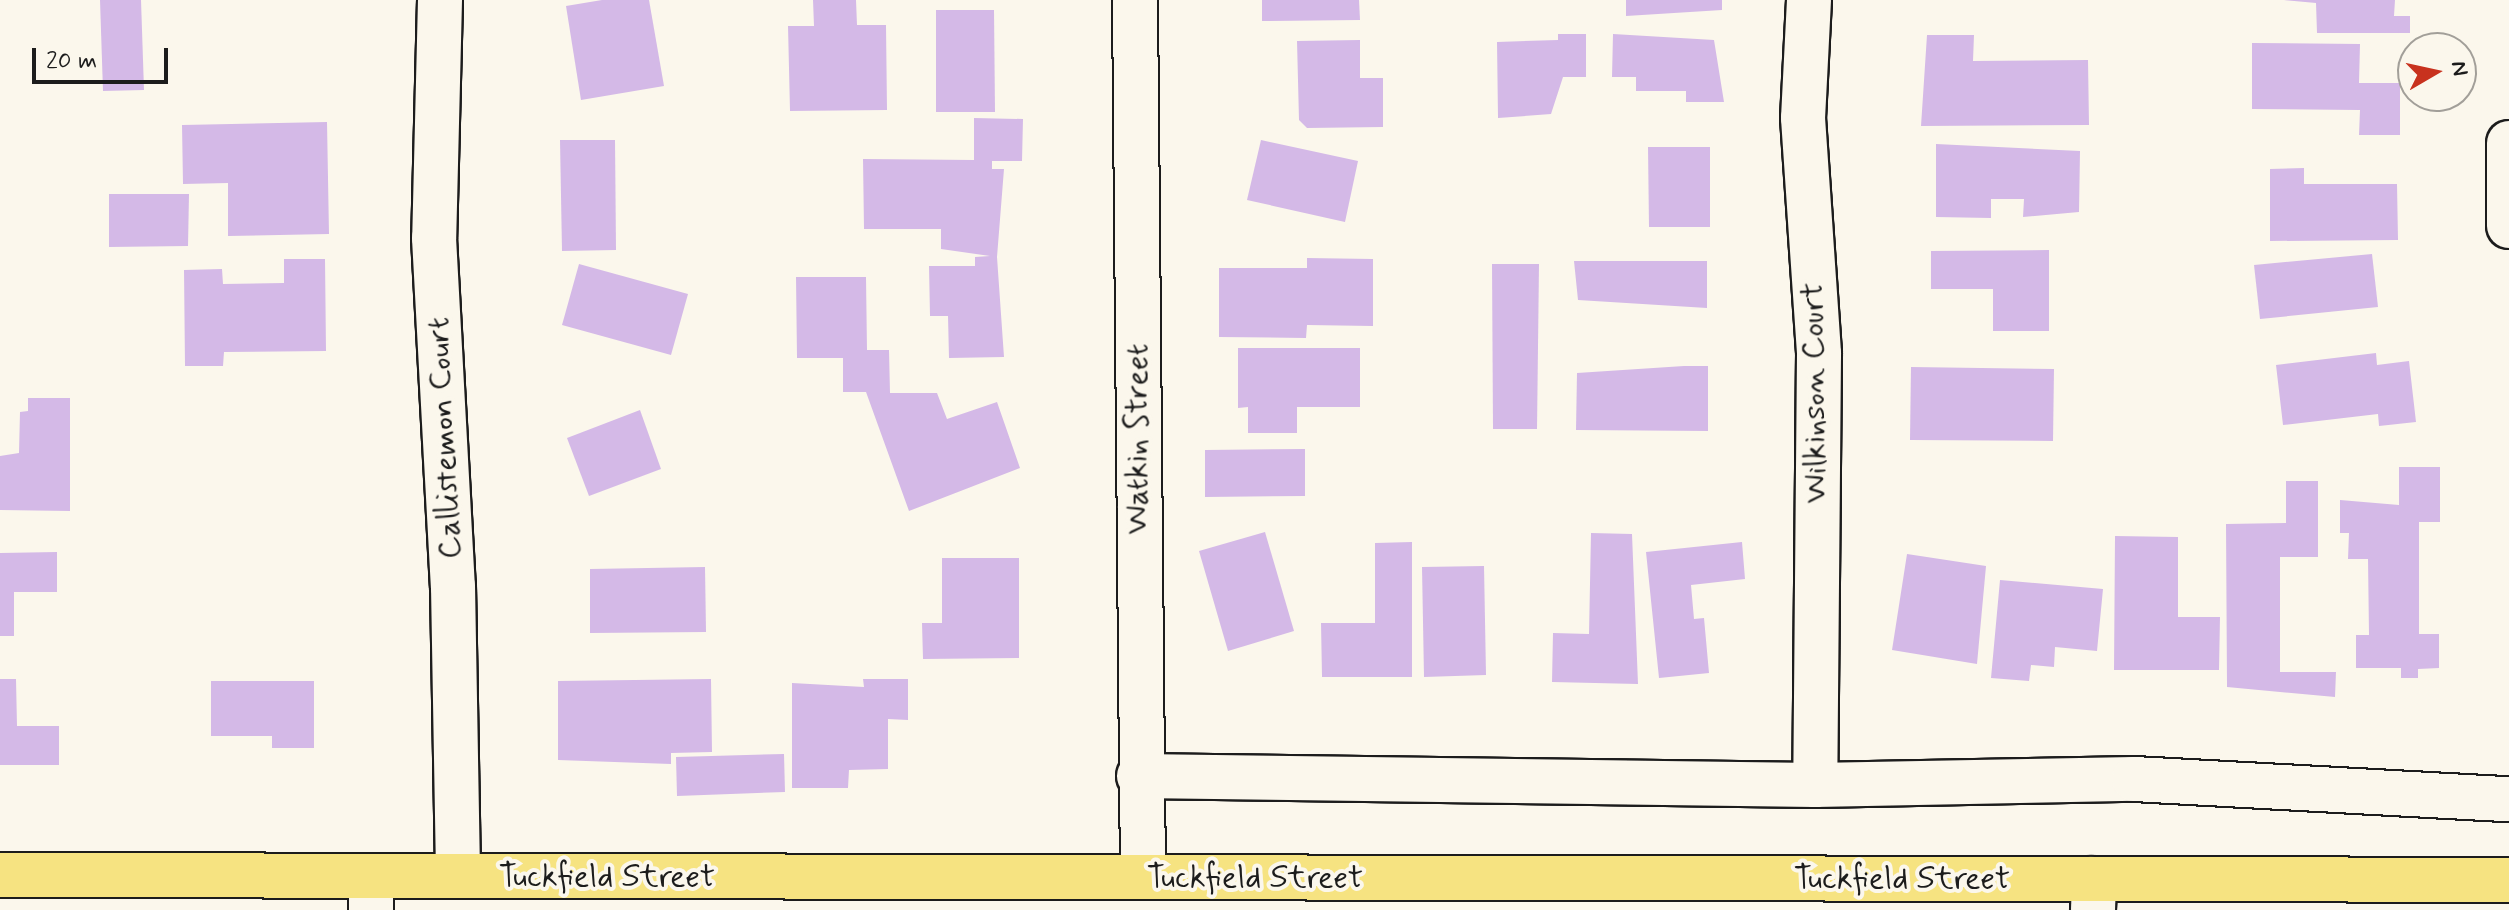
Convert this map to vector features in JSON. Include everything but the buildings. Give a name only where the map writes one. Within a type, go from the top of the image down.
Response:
[{"type":"main road","name":"Tuckfield Street","points":[[0,875],[371,893],[458,876],[1143,877],[2094,895],[2509,880]]},
{"type":"street","name":"Callistemon Court","points":[[440,0],[434,238],[453,586],[458,876]]},
{"type":"street","name":"Watkin Street","points":[[1135,0],[1139,776],[1143,877]]},
{"type":"street","name":"Wilkinson Court","points":[[1809,0],[1803,118],[1819,354],[1815,785]]},
{"type":"street","points":[[2509,143],[2509,226]]},
{"type":"street","points":[[1139,776],[1815,785],[2134,779],[2509,799]]}]
